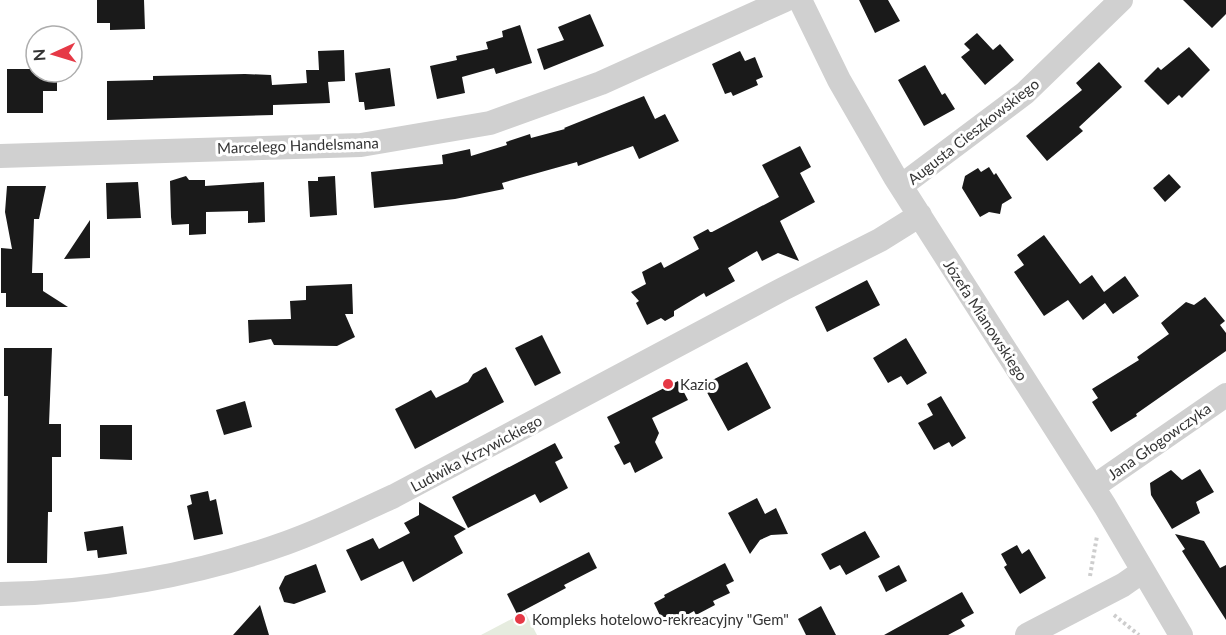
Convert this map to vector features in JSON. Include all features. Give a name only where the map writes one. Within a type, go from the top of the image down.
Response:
[{"type":"street","name":"Marcelego Handelsmana","points":[[0,156],[361,145],[490,123],[601,83],[785,0]]},
{"type":"street","name":"Józefa Mianowskiego","points":[[800,0],[848,98],[901,186],[1093,487],[1181,635]]},
{"type":"street","name":"Augusta Cieszkowskiego","points":[[901,186],[1025,93],[1121,0]]},
{"type":"street","name":"Ludwika Krzywickiego","points":[[0,594],[89,589],[202,569],[286,543],[394,496],[783,289],[880,240],[920,215]]},
{"type":"street","name":"Jana Głogowczyka","points":[[1093,487],[1226,395]]},
{"type":"street","points":[[1027,635],[1123,585],[1143,571]]},
{"type":"path","points":[[1089,585],[1098,527]]},
{"type":"path","points":[[1110,612],[1138,635]]},
{"type":"shaded area","name":"Kompleks hotelowo-rekreacyjny \"Gem\"","points":[[525,612],[537,635],[481,635]]},
{"type":"building","points":[[97,0],[144,0],[145,29],[110,30],[110,23],[97,23]]},
{"type":"building","points":[[859,0],[888,0],[900,21],[875,33]]},
{"type":"building","points":[[1183,0],[1226,0],[1226,14],[1212,28]]},
{"type":"building","points":[[590,14],[604,46],[544,70],[537,49],[564,40],[558,27]]},
{"type":"building","points":[[520,25],[532,63],[496,74],[494,68],[462,77],[465,93],[437,99],[430,66],[457,60],[456,56],[488,49],[486,42],[503,37],[502,31]]},
{"type":"building","points":[[977,33],[993,50],[1000,44],[1014,60],[985,85],[961,57],[970,50],[964,44]]},
{"type":"building","points":[[1189,47],[1210,70],[1182,98],[1179,95],[1168,105],[1144,81],[1158,67],[1161,70]]},
{"type":"building","points":[[344,50],[345,81],[328,82],[330,103],[273,105],[273,115],[107,120],[107,81],[153,80],[153,76],[245,74],[271,75],[272,85],[307,83],[306,70],[319,70],[318,51]]},
{"type":"building","points":[[740,51],[745,61],[755,57],[763,77],[756,80],[758,85],[733,96],[731,92],[725,94],[712,64]]},
{"type":"building","points":[[1099,62],[1122,87],[1079,127],[1083,131],[1047,161],[1026,136],[1082,90],[1076,83]]},
{"type":"building","points":[[925,65],[942,95],[945,93],[955,109],[924,126],[898,80]]},
{"type":"building","points":[[390,68],[395,106],[365,110],[364,102],[359,102],[355,73]]},
{"type":"building","points":[[7,69],[24,69],[24,84],[57,84],[57,91],[43,91],[43,113],[7,113]]},
{"type":"building","points":[[644,96],[655,119],[665,114],[679,141],[639,159],[633,146],[578,166],[577,162],[502,183],[504,189],[455,199],[374,208],[371,172],[443,164],[442,155],[470,149],[471,156],[507,145],[506,142],[530,134],[531,138],[565,129]]},
{"type":"building","points":[[800,146],[811,167],[800,173],[815,202],[780,221],[799,261],[778,253],[762,261],[757,251],[728,268],[735,281],[706,297],[704,293],[674,311],[674,316],[665,321],[661,318],[647,325],[636,303],[639,301],[631,292],[646,284],[642,272],[661,262],[664,268],[699,249],[693,237],[708,229],[712,232],[779,197],[762,165]]},
{"type":"building","points":[[989,167],[994,175],[996,173],[1012,198],[1002,204],[1000,214],[989,212],[980,217],[962,188],[965,176],[978,168],[981,172]]},
{"type":"building","points":[[1169,174],[1181,187],[1165,202],[1153,188]]},
{"type":"building","points":[[186,176],[189,180],[205,180],[205,186],[264,182],[265,222],[248,223],[248,211],[206,212],[206,234],[189,235],[189,224],[172,225],[171,217],[170,181]]},
{"type":"building","points":[[335,176],[337,215],[310,217],[308,181],[318,181],[318,177]]},
{"type":"building","points":[[138,182],[141,218],[107,219],[106,183]]},
{"type":"building","points":[[7,186],[46,186],[39,219],[34,219],[32,273],[43,273],[43,291],[68,307],[6,307],[6,293],[1,293],[1,248],[12,249],[5,212]]},
{"type":"building","points":[[90,220],[90,258],[64,259]]},
{"type":"building","points":[[1044,235],[1080,284],[1092,275],[1104,292],[1125,276],[1139,296],[1113,314],[1105,303],[1083,320],[1068,300],[1044,316],[1014,272],[1024,265],[1017,255]]},
{"type":"building","points":[[867,280],[880,305],[827,332],[815,307]]},
{"type":"building","points":[[352,284],[353,314],[345,314],[355,337],[337,346],[274,345],[271,339],[249,343],[248,320],[291,319],[290,301],[306,300],[306,286]]},
{"type":"building","points":[[1205,297],[1225,321],[1220,325],[1226,333],[1226,351],[1136,414],[1137,416],[1111,432],[1092,402],[1098,398],[1092,389],[1139,360],[1137,357],[1169,334],[1161,323],[1186,302],[1194,305]]},
{"type":"building","points":[[542,335],[561,373],[535,386],[515,348]]},
{"type":"building","points":[[906,338],[927,373],[907,385],[901,376],[888,383],[873,358]]},
{"type":"building","points":[[4,348],[52,348],[49,424],[61,424],[61,457],[52,457],[52,512],[48,512],[47,563],[7,563],[8,396],[4,396]]},
{"type":"building","points":[[747,362],[771,408],[728,431],[703,385]]},
{"type":"building","points":[[486,367],[504,402],[415,449],[395,409],[431,390],[436,398],[468,382],[473,374]]},
{"type":"building","points":[[678,381],[688,400],[652,418],[659,433],[655,442],[663,458],[635,473],[630,462],[624,465],[614,446],[620,443],[607,417]]},
{"type":"building","points":[[941,396],[966,438],[952,447],[949,442],[934,450],[918,423],[933,415],[927,404]]},
{"type":"building","points":[[245,401],[252,427],[224,435],[216,410]]},
{"type":"building","points":[[100,425],[132,425],[132,460],[100,459]]},
{"type":"building","points":[[555,443],[563,458],[555,462],[568,488],[540,503],[535,494],[468,528],[452,497]]},
{"type":"building","points":[[1200,469],[1214,492],[1196,502],[1200,513],[1172,529],[1151,495],[1150,483],[1171,470],[1182,480]]},
{"type":"building","points":[[208,491],[210,501],[216,499],[223,534],[194,540],[187,506],[192,504],[190,495]]},
{"type":"building","points":[[757,498],[765,514],[776,508],[788,534],[771,535],[760,540],[750,554],[728,513]]},
{"type":"building","points":[[419,502],[466,529],[454,536],[463,553],[413,582],[403,561],[361,581],[346,550],[373,538],[379,549],[410,533],[404,523],[419,515]]},
{"type":"building","points":[[123,526],[127,554],[98,558],[97,550],[87,551],[84,532]]},
{"type":"building","points":[[865,531],[880,557],[846,575],[840,565],[830,570],[821,554]]},
{"type":"building","points":[[1175,534],[1204,541],[1220,568],[1226,565],[1226,620],[1182,551],[1185,549]]},
{"type":"building","points":[[1017,545],[1022,554],[1029,549],[1046,578],[1020,594],[1004,567],[1007,565],[1001,554]]},
{"type":"building","points":[[589,552],[597,568],[564,585],[566,588],[517,614],[507,594]]},
{"type":"building","points":[[725,563],[734,581],[726,585],[730,593],[713,601],[715,605],[696,615],[694,611],[678,620],[676,617],[664,624],[654,603],[665,597],[664,595]]},
{"type":"building","points":[[316,564],[326,592],[294,604],[284,602],[279,588],[285,576]]},
{"type":"building","points":[[899,565],[907,581],[886,592],[878,576]]},
{"type":"building","points":[[962,592],[974,613],[961,620],[965,626],[948,635],[884,635]]},
{"type":"building","points":[[260,605],[269,635],[233,635]]},
{"type":"building","points":[[821,606],[836,635],[806,635],[798,619]]},
{"type":"place","name":"Kazio","points":[[668,384]]},
{"type":"place","name":"Kompleks hotelowo-rekreacyjny \"Gem\"","points":[[520,619]]}]
